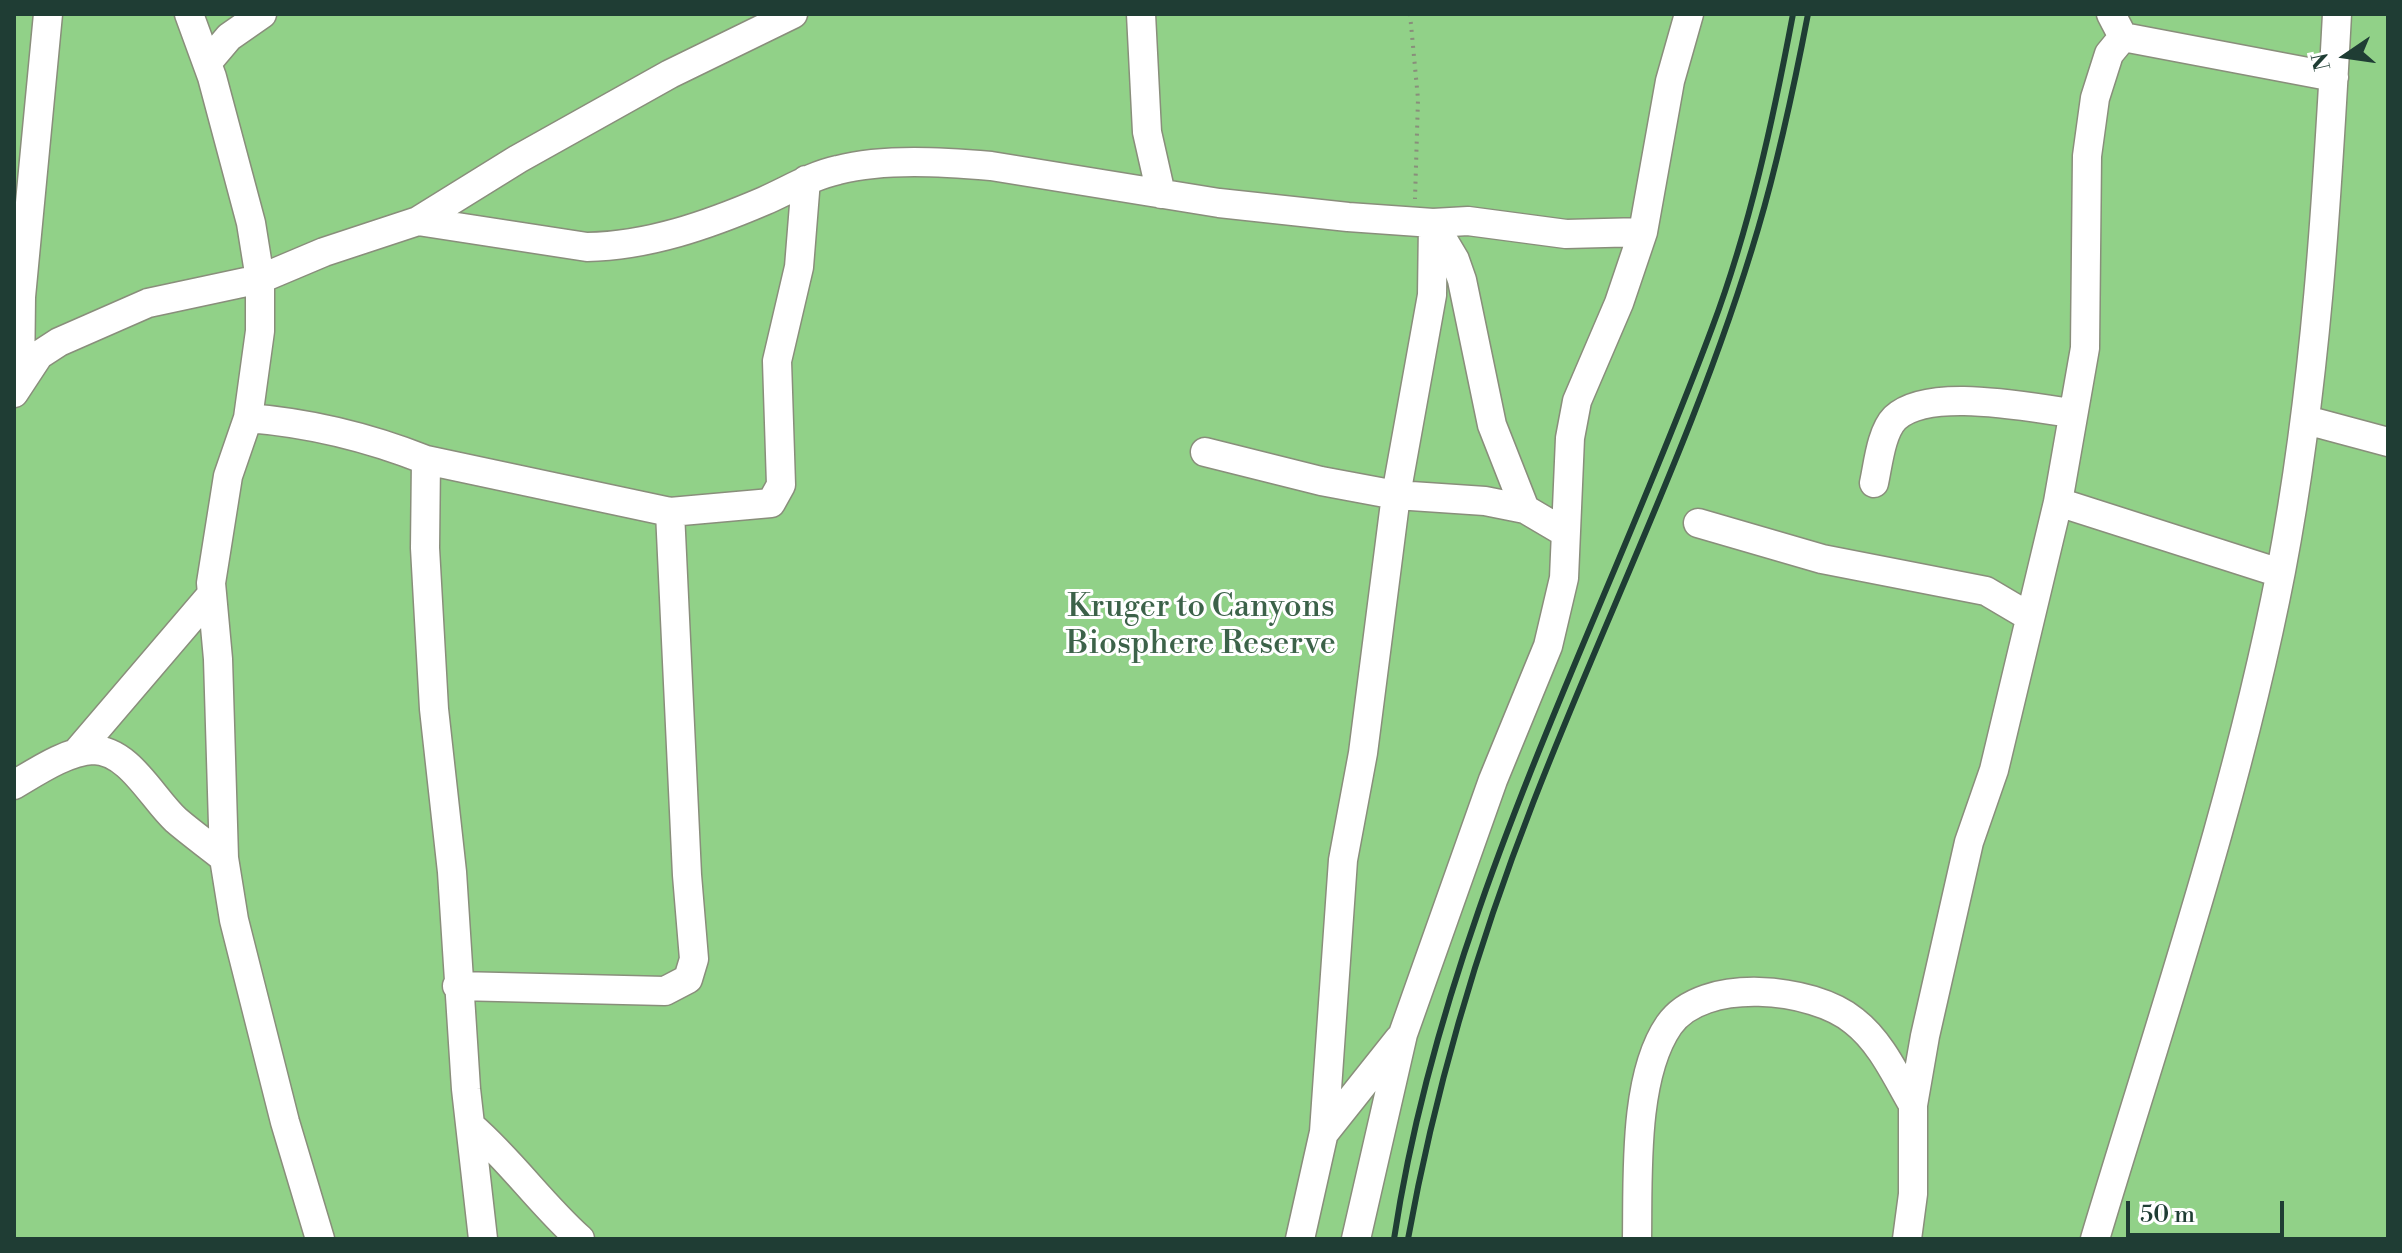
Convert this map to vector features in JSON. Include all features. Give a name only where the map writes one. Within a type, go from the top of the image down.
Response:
[{"type":"street","points":[[17,387],[21,297],[48,14]]},
{"type":"street","points":[[189,14],[207,63],[251,223],[260,279],[260,331],[248,418],[228,476],[218,522],[211,595],[218,659],[224,858],[234,920],[285,1122],[320,1239]]},
{"type":"street","points":[[207,63],[229,37],[262,14]]},
{"type":"street","points":[[17,387],[48,348],[133,308],[176,295],[260,279],[324,252],[418,221],[518,159],[670,74],[793,14]]},
{"type":"street","points":[[1141,14],[1147,132],[1161,194]]},
{"type":"street","points":[[1356,1239],[1403,1034],[1483,807],[1548,646],[1564,578],[1570,438],[1577,401],[1619,303],[1643,232],[1670,81],[1689,14]]},
{"type":"street","points":[[2095,1239],[2199,892],[2248,713],[2280,573],[2306,420],[2320,290],[2337,14]]},
{"type":"street","points":[[1907,1239],[1913,1194],[1913,1105],[1969,842],[1994,770],[2058,502],[2085,348],[2089,141],[2101,73],[2115,43],[2117,26],[2334,77]]},
{"type":"street","points":[[418,221],[587,247],[613,246],[696,227],[806,180],[861,166],[967,164],[1161,194],[1348,217],[1424,222],[1468,221],[1566,234],[1643,232]]},
{"type":"street","points":[[248,418],[296,422],[352,434],[426,460],[670,512],[760,507],[771,503],[779,493],[777,361],[796,286],[806,180]]},
{"type":"street","points":[[1300,1239],[1324,1132],[1343,860],[1363,753],[1396,495],[1432,295],[1424,222]]},
{"type":"street","points":[[1424,222],[1455,260],[1462,280],[1492,425],[1525,509]]},
{"type":"street","points":[[1874,483],[1892,421],[1918,405],[1943,401],[2073,413]]},
{"type":"street","points":[[2306,420],[2388,442]]},
{"type":"street","points":[[1205,452],[1321,481],[1396,495],[1471,499],[1525,509],[1564,532]]},
{"type":"street","points":[[426,460],[429,631],[452,872],[457,986],[483,1239]]},
{"type":"street","points":[[2058,502],[2280,573]]},
{"type":"street","points":[[457,986],[665,991],[682,984],[691,974],[694,959],[687,875],[670,512]]},
{"type":"street","points":[[1698,523],[1822,559],[1986,591],[2030,617]]},
{"type":"street","points":[[76,753],[211,595]]},
{"type":"street","points":[[14,785],[76,753],[93,750],[119,758],[174,818],[224,858]]},
{"type":"street","points":[[1637,1239],[1644,1097],[1656,1051],[1670,1024],[1688,1007],[1735,991],[1786,995],[1825,1005],[1853,1019],[1877,1044],[1913,1105]]},
{"type":"street","points":[[1324,1132],[1403,1034]]},
{"type":"street","points":[[472,1127],[505,1157],[548,1211],[580,1239]]},
{"type":"path","points":[[1410,14],[1424,222]]},
{"type":"green space","name":"Kruger to Canyons Biosphere Reserve","points":[[14,14],[2388,14],[2388,1239],[14,1239]]},
{"type":"railway","points":[[1394,1239],[1417,1120],[1448,1004],[1486,889],[1726,290],[1759,173],[1793,14]]},
{"type":"railway","points":[[1408,1239],[1431,1127],[1476,963],[1533,803],[1681,447],[1735,302],[1773,176],[1808,14]]}]
